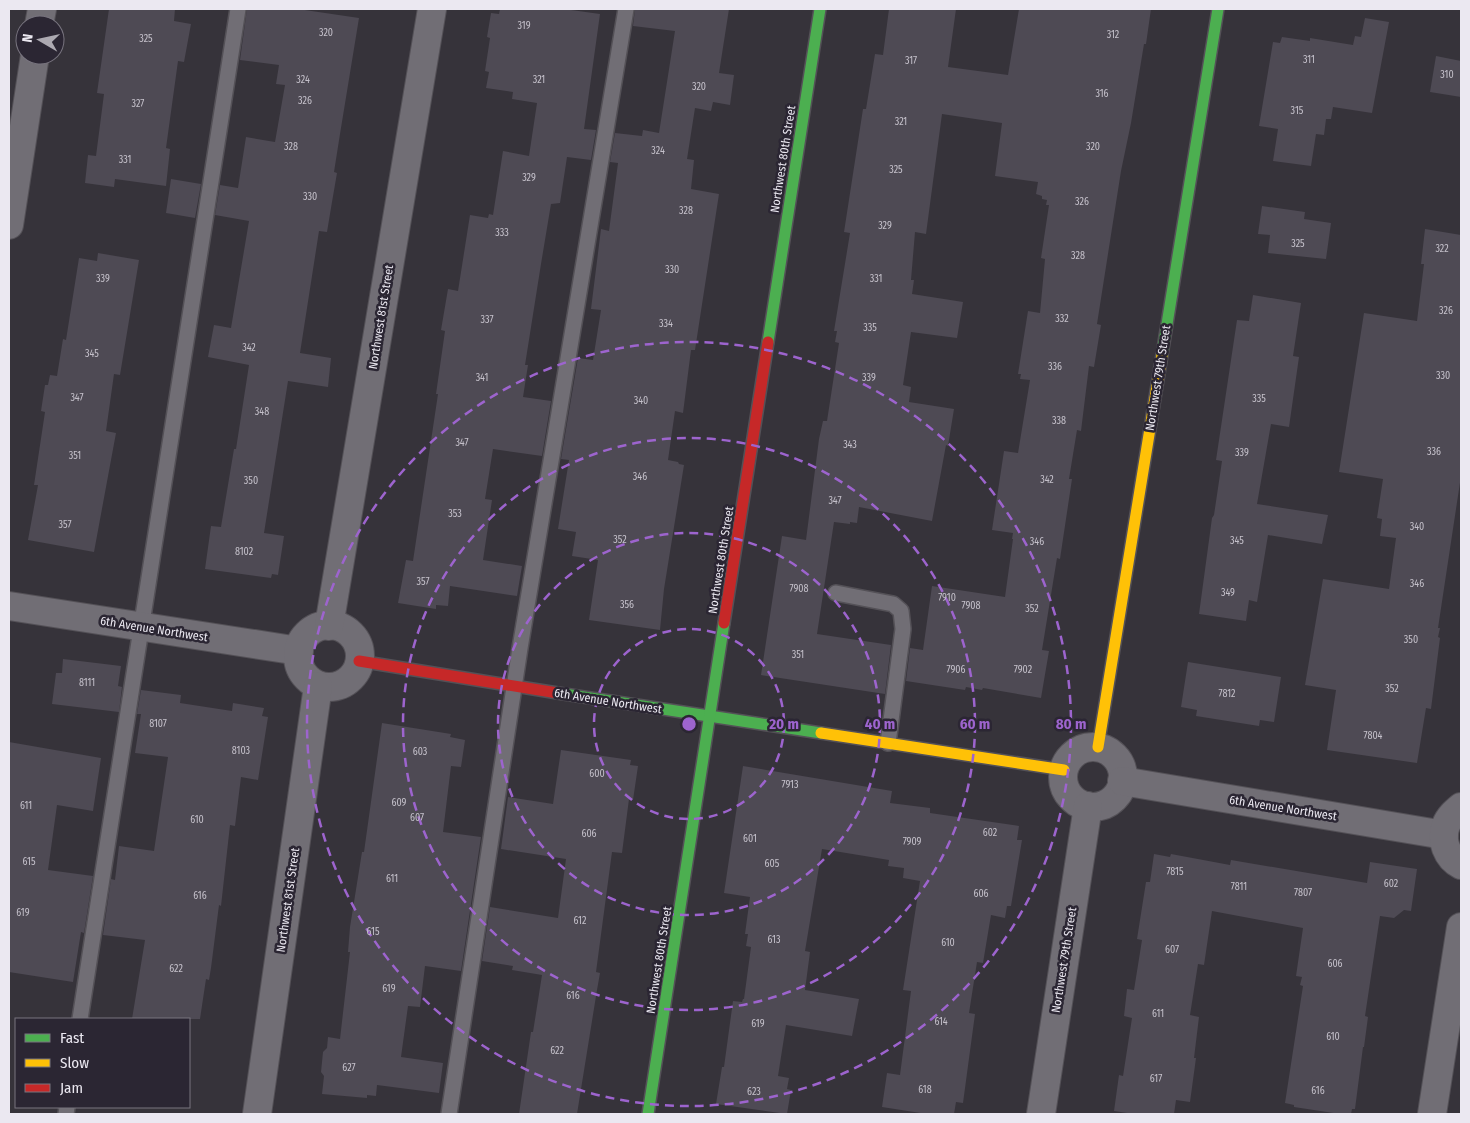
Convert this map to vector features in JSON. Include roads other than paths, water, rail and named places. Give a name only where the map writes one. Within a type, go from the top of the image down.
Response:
[{"type":"street","name":"Northwest 81st Street","points":[[330,626],[432,9]]},
{"type":"street","name":"Northwest 80th Street","points":[[648,1114],[820,9]]},
{"type":"street","name":"Northwest 79th Street","points":[[1098,747],[1218,9]]},
{"type":"street","points":[[9,225],[33,65]]},
{"type":"street","name":"6th Avenue Northwest","points":[[9,606],[298,651]]},
{"type":"street","points":[[330,626],[346,630],[354,638],[358,647],[359,661],[353,675],[346,682],[328,688],[318,686],[310,681],[299,664],[298,651],[300,643],[315,628],[330,626]]},
{"type":"street","name":"6th Avenue Northwest","points":[[359,661],[711,717],[1064,770]]},
{"type":"street","name":"Northwest 81st Street","points":[[257,1114],[318,686]]},
{"type":"street","points":[[1088,747],[1098,747],[1108,751],[1116,758],[1121,766],[1122,781],[1118,793],[1111,800],[1103,805],[1088,806],[1075,801],[1068,795],[1063,775],[1065,765],[1079,750],[1088,747]]},
{"type":"street","name":"6th Avenue Northwest","points":[[1122,781],[1444,835]]},
{"type":"street","name":"Northwest 79th Street","points":[[1041,1114],[1088,806]]},
{"type":"street","points":[[1461,807],[1452,814],[1446,824],[1444,835],[1445,846],[1450,857],[1461,865]]},
{"type":"street","points":[[1432,1114],[1461,927]]},
{"type":"lane","points":[[80,1018],[238,9]]},
{"type":"lane","points":[[450,1114],[514,686],[626,9]]},
{"type":"lane","points":[[836,593],[893,604],[901,611],[903,628],[888,743]]}]
